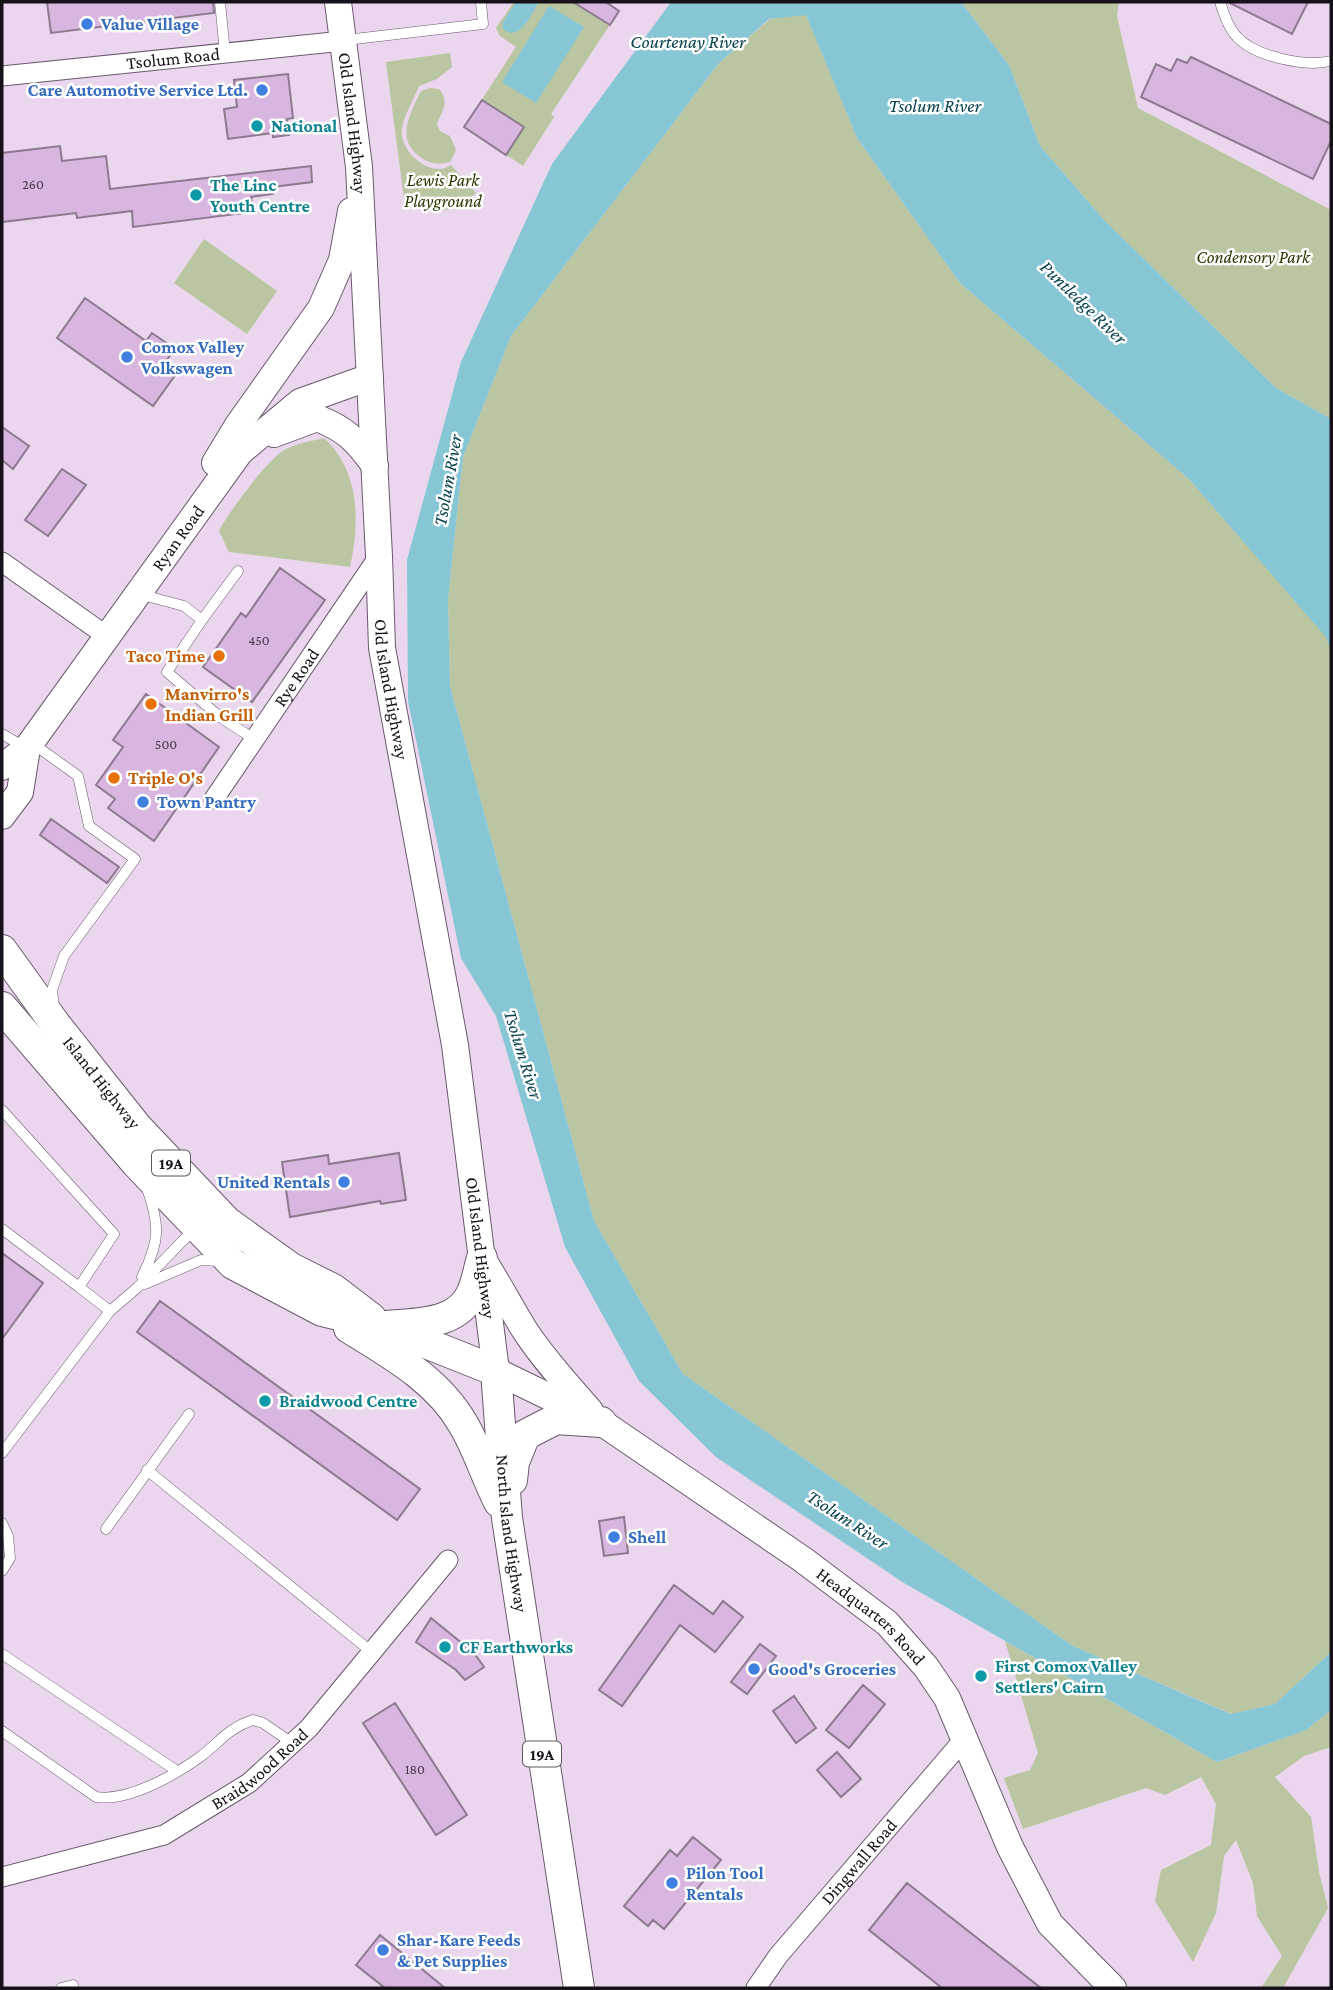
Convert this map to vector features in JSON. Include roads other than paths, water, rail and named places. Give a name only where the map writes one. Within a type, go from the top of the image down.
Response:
[{"type":"main road","name":"Old Island Highway","points":[[338,2],[359,167],[382,648],[455,1045],[496,1371]]},
{"type":"main road","points":[[138,594],[238,425],[321,308],[342,260],[359,167]]},
{"type":"main road","name":"Ryan Road","points":[[2,767],[29,746],[240,452],[300,402],[370,377]]},
{"type":"main road","points":[[240,452],[286,428],[317,418],[344,431],[358,443],[375,467]]},
{"type":"main road","name":"Ryan Road","points":[[2,816],[20,792],[29,746]]},
{"type":"main road","name":"Island Highway","points":[[2,950],[137,1127],[227,1222],[291,1268],[333,1289],[383,1326]]},
{"type":"main road","name":"Island Highway","points":[[2,1007],[137,1164],[233,1264],[322,1311],[383,1326],[496,1371]]},
{"type":"main road","points":[[383,1326],[441,1320],[458,1311],[472,1293],[482,1258]]},
{"type":"main road","points":[[482,1258],[528,1335],[601,1422]]},
{"type":"main road","points":[[322,1311],[409,1366],[447,1400],[463,1422],[508,1518]]},
{"type":"main road","name":"Headquarters Road","points":[[496,1371],[601,1422],[802,1559],[887,1623],[926,1667],[947,1699],[1010,1847],[1050,1924],[1113,1988]]},
{"type":"main road","name":"North Island Highway","points":[[496,1371],[508,1518],[579,1988]]},
{"type":"main road","points":[[508,1518],[514,1462],[525,1436],[556,1419],[601,1422]]},
{"type":"street","name":"Tsolum Road","points":[[2,76],[344,41]]},
{"type":"street","name":"Rye Road","points":[[214,799],[379,555]]},
{"type":"street","points":[[2,562],[108,637]]},
{"type":"street","name":"Braidwood Road","points":[[2,1877],[164,1835],[249,1783],[309,1728],[448,1560]]},
{"type":"street","name":"Dingwall Road","points":[[756,1988],[778,1956],[965,1738]]},
{"type":"lane","points":[[220,2],[225,53]]},
{"type":"lane","points":[[344,41],[483,24],[481,2]]},
{"type":"lane","points":[[1220,2],[1227,21],[1238,38],[1268,56],[1303,63],[1331,61]]},
{"type":"lane","points":[[238,571],[167,671],[220,717],[254,739]]},
{"type":"lane","points":[[138,594],[184,607],[202,620]]},
{"type":"lane","points":[[2,734],[29,746],[78,776],[89,826],[135,859],[64,956],[52,990],[57,1025]]},
{"type":"lane","points":[[2,1110],[114,1234],[79,1287]]},
{"type":"lane","points":[[137,1164],[154,1210],[157,1239],[138,1287]]},
{"type":"lane","points":[[2,1453],[110,1311],[138,1287],[196,1227],[227,1222]]},
{"type":"lane","points":[[2,1229],[110,1311]]},
{"type":"lane","points":[[138,1287],[201,1260],[212,1259],[233,1264]]},
{"type":"lane","points":[[106,1530],[189,1413]]},
{"type":"lane","points":[[147,1470],[373,1653]]},
{"type":"lane","points":[[2,1524],[8,1536],[10,1558],[2,1572]]},
{"type":"lane","points":[[2,1654],[177,1771]]},
{"type":"lane","points":[[2,1731],[96,1797],[109,1799],[126,1796],[177,1771],[201,1756],[229,1730],[253,1720],[263,1723],[292,1743]]},
{"type":"lane","points":[[61,1988],[74,1985]]},
{"type":"water","points":[[516,2],[539,2],[520,30],[509,32],[503,29],[503,22]]},
{"type":"water","points":[[671,2],[961,2],[1009,65],[1040,146],[1105,221],[1276,388],[1331,419],[1331,652],[1326,637],[1189,479],[960,283],[857,138],[806,15],[769,19],[719,63],[511,336],[463,457],[448,600],[450,686],[594,1221],[683,1374],[1073,1646],[1231,1714],[1275,1704],[1331,1652],[1331,1710],[1306,1730],[1217,1762],[904,1583],[716,1457],[639,1381],[565,1247],[496,1016],[461,958],[408,701],[407,560],[461,362],[552,164]]},
{"type":"water","points":[[549,6],[584,27],[536,103],[502,82]]},
{"type":"place","name":"Value Village","points":[[87,24]]},
{"type":"place","name":"Care Automotive Service Ltd.","points":[[262,90]]},
{"type":"place","name":"National","points":[[257,126]]},
{"type":"place","name":"The Linc Youth Centre","points":[[196,195]]},
{"type":"place","name":"Comox Valley Volkswagen","points":[[127,357]]},
{"type":"place","name":"Taco Time","points":[[219,656]]},
{"type":"place","name":"Manvirro's Indian Grill","points":[[151,704]]},
{"type":"place","name":"Triple O's","points":[[114,778]]},
{"type":"place","name":"Town Pantry","points":[[143,802]]},
{"type":"place","name":"United Rentals","points":[[344,1182]]},
{"type":"place","name":"Braidwood Centre","points":[[265,1401]]},
{"type":"place","name":"Shell","points":[[614,1537]]},
{"type":"place","name":"CF Earthworks","points":[[445,1647]]},
{"type":"place","name":"Good's Groceries","points":[[754,1669]]},
{"type":"place","name":"First Comox Valley Settlers' Cairn","points":[[981,1676]]},
{"type":"place","name":"Pilon Tool Rentals","points":[[672,1883]]},
{"type":"place","name":"Shar-Kare Feeds & Pet Supplies","points":[[383,1950]]},
{"type":"water label","name":"Courtenay River","points":[[688,41]]},
{"type":"water label","name":"Tsolum River","points":[[935,105]]},
{"type":"water label","name":"Puntledge River","points":[[1084,302]]},
{"type":"water label","name":"Tsolum River","points":[[447,480]]},
{"type":"water label","name":"Tsolum River","points":[[524,1054]]},
{"type":"water label","name":"Tsolum River","points":[[848,1519]]},
{"type":"park label","name":"Lewis Park Playground","points":[[443,190]]},
{"type":"park label","name":"Condensory Park","points":[[1253,257]]}]
